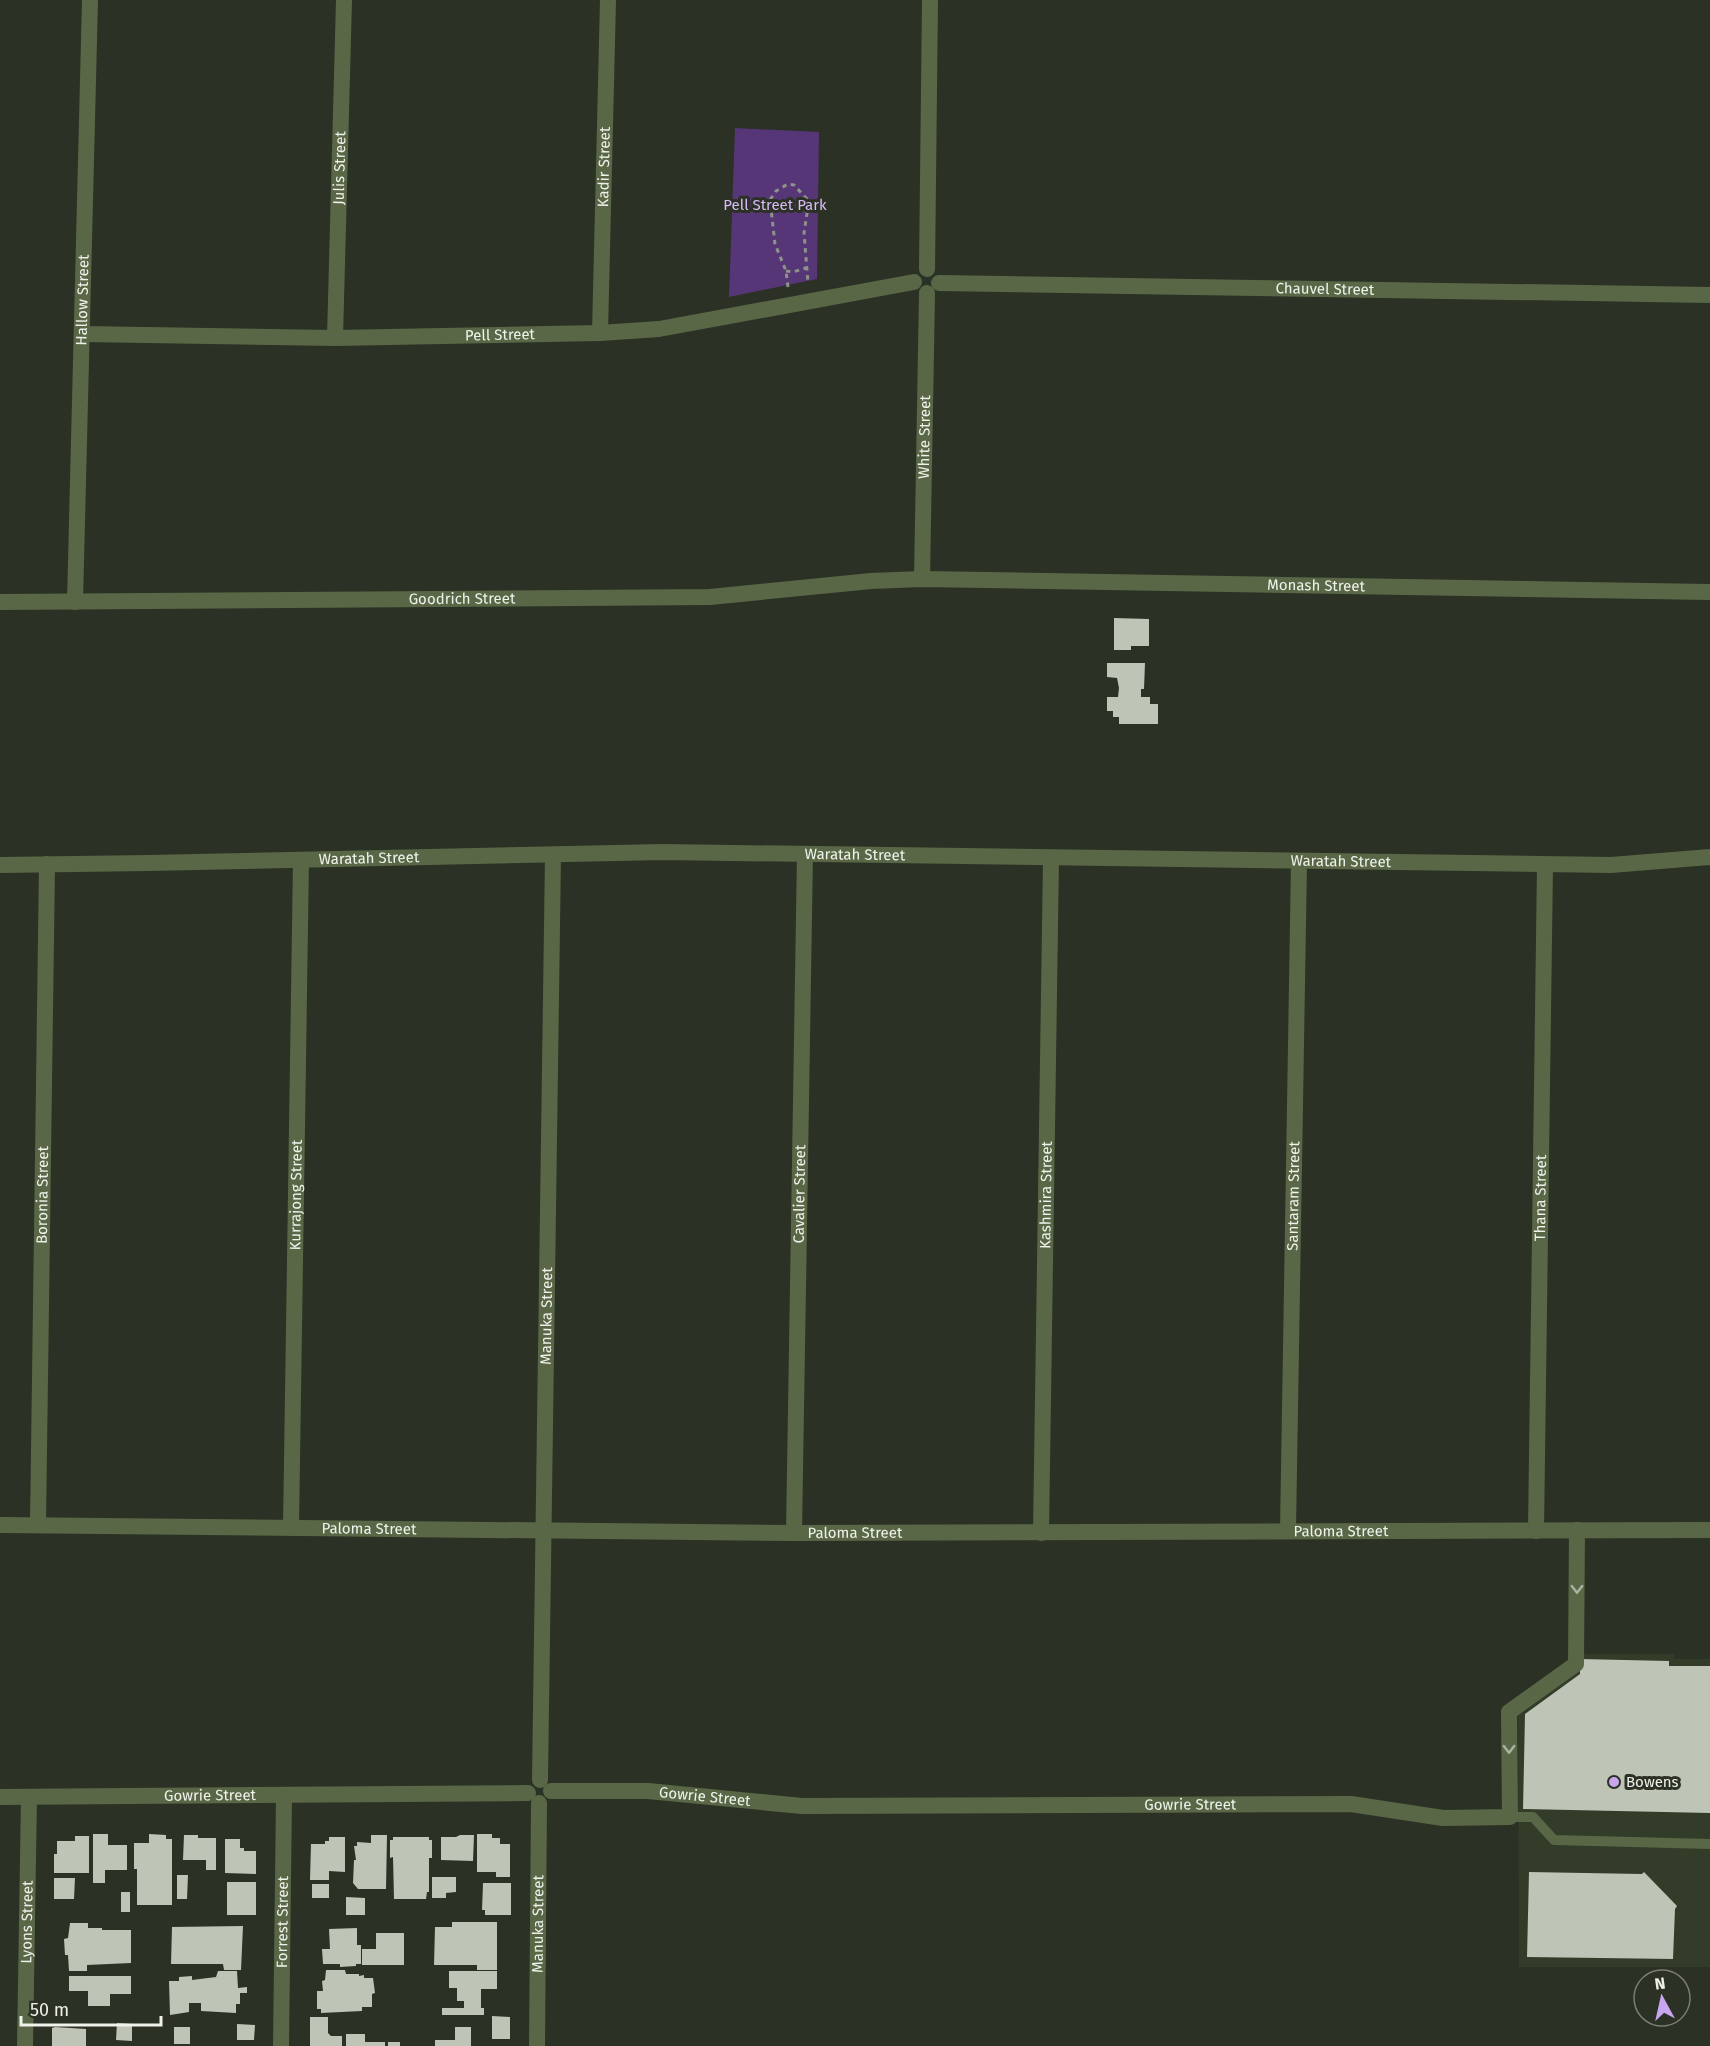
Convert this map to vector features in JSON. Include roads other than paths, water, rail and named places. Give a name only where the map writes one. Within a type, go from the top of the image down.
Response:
[{"type":"street","name":"Hallow Street","points":[[75,602],[90,0]]},
{"type":"street","name":"Julis Street","points":[[335,338],[344,0]]},
{"type":"street","name":"Kadir Street","points":[[600,333],[608,0]]},
{"type":"street","points":[[927,269],[930,0]]},
{"type":"street","points":[[927,269],[935,272],[933,288],[920,291],[914,282],[918,273],[927,269]]},
{"type":"street","name":"Pell Street","points":[[82,334],[335,338],[600,333],[659,329],[914,282]]},
{"type":"street","name":"Chauvel Street","points":[[933,288],[1710,295]]},
{"type":"street","name":"White Street","points":[[922,579],[933,288]]},
{"type":"street","name":"Monash Street","points":[[922,579],[1710,592]]},
{"type":"street","name":"Goodrich Street","points":[[0,602],[711,597],[871,581],[922,579]]},
{"type":"street","name":"Waratah Street","points":[[0,865],[663,852],[1545,865],[1621,864],[1710,857]]},
{"type":"street","name":"Cavalier Street","points":[[794,1533],[805,854]]},
{"type":"street","name":"Manuka Street","points":[[545,1785],[543,1531],[553,855]]},
{"type":"street","name":"Kashmira Street","points":[[1041,1533],[1052,858]]},
{"type":"street","name":"Kurrajong Street","points":[[291,1528],[301,860]]},
{"type":"street","name":"Santaram Street","points":[[1288,1530],[1299,861]]},
{"type":"street","name":"Boronia Street","points":[[38,1525],[47,864]]},
{"type":"street","name":"Thana Street","points":[[1536,1531],[1545,865]]},
{"type":"street","name":"Paloma Street","points":[[0,1525],[794,1533],[1710,1530]]},
{"type":"street","points":[[1510,1817],[1509,1712],[1576,1664],[1577,1530]]},
{"type":"street","points":[[533,1798],[531,1784],[545,1785]]},
{"type":"street","name":"Gowrie Street","points":[[545,1785],[648,1791],[802,1806],[1351,1804],[1443,1818],[1510,1817]]},
{"type":"street","name":"Forrest Street","points":[[281,2046],[284,1796]]},
{"type":"street","name":"Gowrie Street","points":[[0,1797],[533,1798]]},
{"type":"street","name":"Lyons Street","points":[[25,2046],[28,1797]]},
{"type":"street","name":"Manuka Street","points":[[533,1798],[537,2046]]},
{"type":"lane","points":[[1510,1817],[1533,1817],[1554,1840],[1710,1844]]},
{"type":"place","name":"Bowens","points":[[1614,1782]]},
{"type":"park label","name":"Pell Street Park","points":[[775,205]]}]
